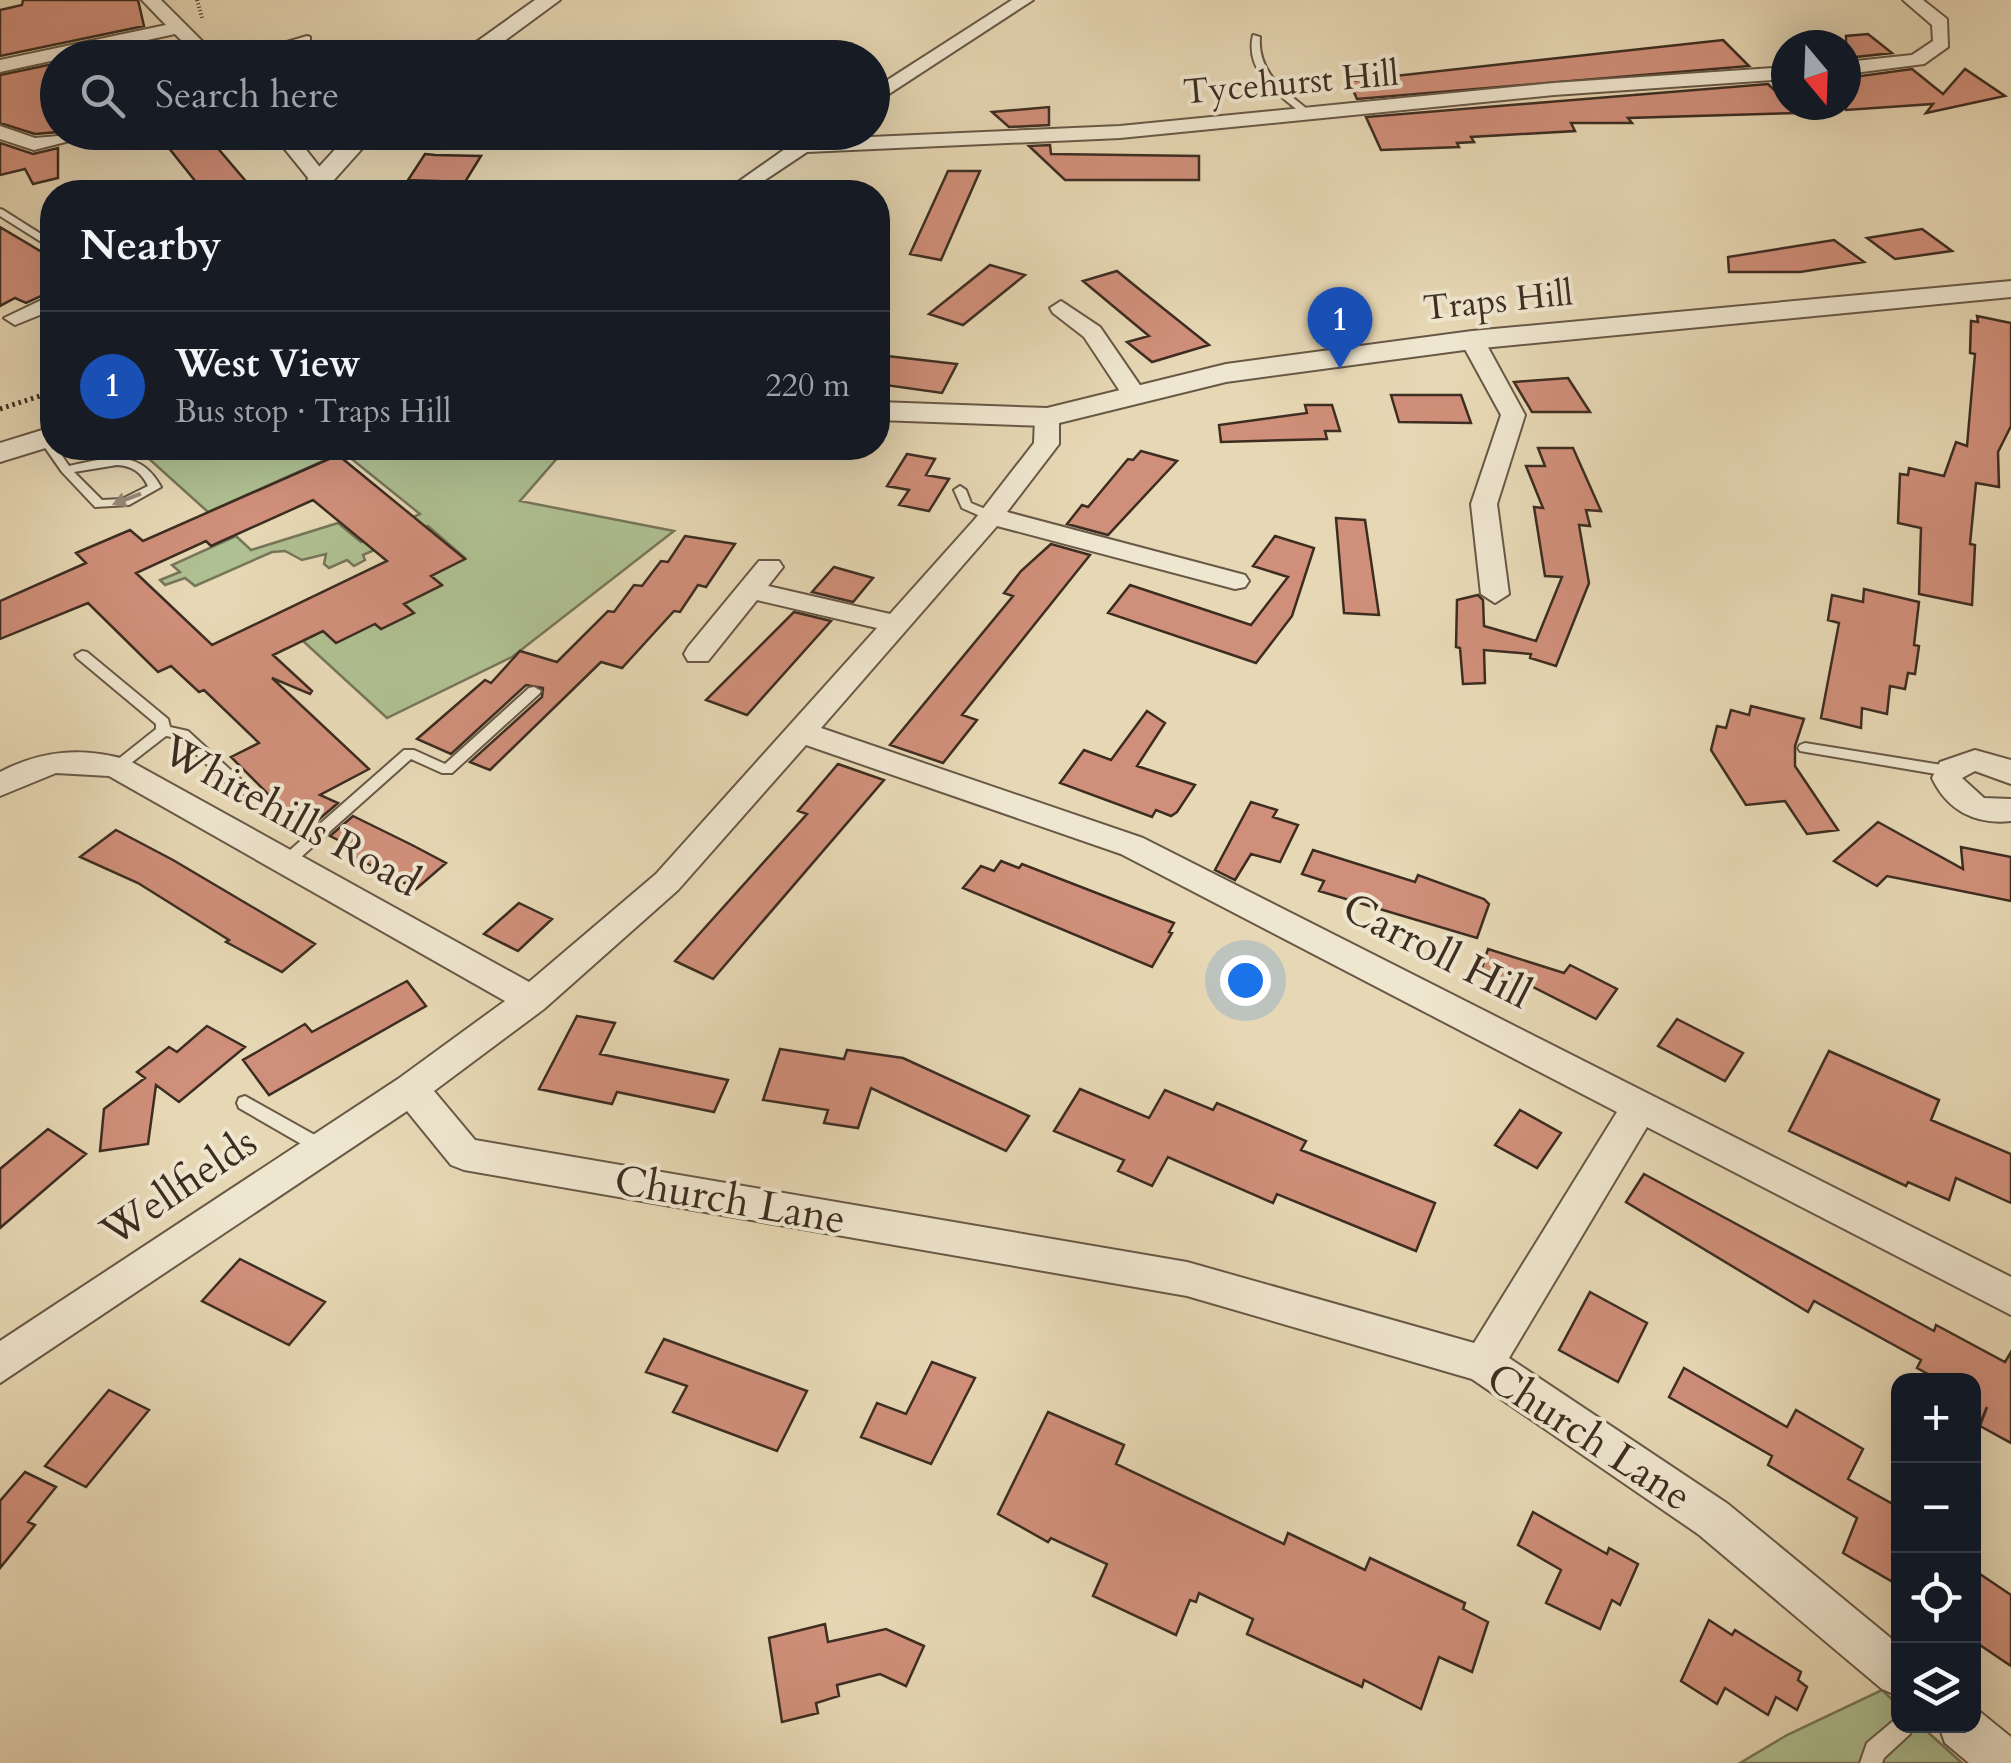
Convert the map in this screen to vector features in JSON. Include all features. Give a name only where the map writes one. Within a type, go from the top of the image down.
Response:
[{"type":"street","points":[[491,40],[549,0]]},
{"type":"street","points":[[890,87],[1024,0]]},
{"type":"street","points":[[1861,66],[1917,60],[1942,43],[1940,24],[1912,0]]},
{"type":"street","points":[[156,1],[191,40]]},
{"type":"street","points":[[122,40],[178,28]]},
{"type":"street","points":[[0,66],[40,57]]},
{"type":"street","name":"Tycehurst Hill","points":[[890,142],[1120,132],[1554,89],[1771,74]]},
{"type":"street","points":[[0,132],[40,143]]},
{"type":"street","points":[[295,150],[318,180]]},
{"type":"street","points":[[328,180],[351,150]]},
{"type":"street","points":[[752,180],[796,150]]},
{"type":"street","name":"Traps Hill","points":[[890,412],[1047,417],[1226,373],[1472,340],[2011,289]]},
{"type":"street","points":[[16,318],[40,307]]},
{"type":"street","points":[[1061,308],[1092,332],[1134,394]]},
{"type":"street","points":[[1472,340],[1513,416],[1484,504],[1496,594]]},
{"type":"street","points":[[411,1089],[532,1000],[668,882],[991,516],[1046,444],[1047,417]]},
{"type":"street","points":[[0,453],[40,441]]},
{"type":"street","points":[[991,516],[1235,581]]},
{"type":"street","points":[[698,654],[768,567]]},
{"type":"street","points":[[750,590],[896,624]]},
{"type":"street","name":"Carroll Hill","points":[[801,732],[1132,846],[2011,1297]]},
{"type":"street","name":"Whitehills Road","points":[[0,785],[36,764],[76,758],[117,767],[532,1000]]},
{"type":"street","points":[[2011,774],[1976,761],[1964,762],[1948,771],[1950,787],[1966,802],[1990,811],[2011,810]]},
{"type":"street","name":"Wellfields","points":[[0,1364],[411,1089]]},
{"type":"street","name":"Church Lane","points":[[411,1089],[464,1154],[1187,1279],[1483,1364],[1714,1519],[1891,1667]]},
{"type":"street","points":[[1483,1364],[1641,1105]]},
{"type":"street","points":[[1970,1733],[2005,1763]]},
{"type":"lane","points":[[1256,37],[1255,59],[1261,73],[1310,115]]},
{"type":"lane","points":[[0,212],[40,237]]},
{"type":"lane","points":[[61,460],[66,470],[106,506],[125,502],[154,487],[136,464],[126,460],[66,470]]},
{"type":"lane","points":[[960,490],[966,505],[991,516]]},
{"type":"lane","points":[[82,654],[162,722],[163,731]]},
{"type":"lane","points":[[286,862],[409,753],[448,770],[534,691]]},
{"type":"lane","points":[[117,767],[163,731],[182,734],[243,790]]},
{"type":"lane","points":[[1805,748],[1948,771]]},
{"type":"lane","points":[[245,1103],[323,1148]]},
{"type":"lane","points":[[1871,1763],[1875,1751],[1894,1733]]},
{"type":"path","points":[[0,409],[40,396]]},
{"type":"green space","points":[[150,460],[325,460],[208,512]]},
{"type":"green space","points":[[353,460],[556,460],[520,501],[674,531],[512,657],[387,718],[303,641],[323,631],[375,624],[381,629],[413,613],[404,604],[441,586],[431,576],[465,558],[428,526],[363,555],[365,560],[354,566],[347,560],[329,568],[324,564],[326,554],[302,560],[285,551],[272,552],[195,586],[185,578],[165,585],[160,580],[180,572],[172,565],[236,536],[251,550],[338,523],[361,542],[420,514]]},
{"type":"green space","points":[[1882,1690],[1891,1698],[1891,1733],[1929,1733],[1962,1763],[1740,1763],[1787,1735]]},
{"type":"building","points":[[23,0],[138,0],[144,26],[77,40],[40,40],[40,48],[0,56],[0,10],[22,5]]},
{"type":"building","points":[[1868,34],[1892,53],[1861,56],[1861,35]]},
{"type":"building","points":[[1723,40],[1749,66],[1357,99],[1349,81]]},
{"type":"building","points":[[40,67],[40,134],[0,123],[0,75]]},
{"type":"building","points":[[1912,69],[1943,94],[1965,69],[2005,96],[1926,113],[1933,104],[1861,109],[1861,76]]},
{"type":"building","points":[[1768,84],[1771,87],[1771,114],[1571,123],[1575,131],[1471,137],[1474,142],[1457,143],[1459,147],[1381,150],[1366,117]]},
{"type":"building","points":[[1049,107],[1049,125],[1009,127],[992,112]]},
{"type":"building","points":[[0,143],[33,154],[58,150],[58,178],[33,184],[25,169],[0,175]]},
{"type":"building","points":[[1050,145],[1051,154],[1199,156],[1199,180],[1065,180],[1029,146]]},
{"type":"building","points":[[170,150],[219,150],[245,180],[194,180]]},
{"type":"building","points":[[425,154],[481,156],[466,180],[408,180]]},
{"type":"building","points":[[948,171],[980,171],[941,260],[910,254]]},
{"type":"building","points":[[0,227],[40,251],[40,297],[26,303],[15,298],[0,306]]},
{"type":"building","points":[[1922,229],[1952,251],[1895,259],[1867,238]]},
{"type":"building","points":[[1834,240],[1864,262],[1800,272],[1729,272],[1728,257]]},
{"type":"building","points":[[990,265],[1025,275],[963,325],[929,314]]},
{"type":"building","points":[[1117,271],[1209,345],[1152,362],[1127,342],[1149,336],[1083,281]]},
{"type":"building","points":[[1977,316],[2011,323],[2011,426],[1998,452],[1999,487],[1976,483],[1970,544],[1975,545],[1972,605],[1919,594],[1921,528],[1898,523],[1900,474],[1908,475],[1909,468],[1944,476],[1956,442],[1967,446],[1975,354],[1970,353],[1971,321],[1978,322]]},
{"type":"building","points":[[890,356],[957,364],[942,393],[890,386]]},
{"type":"building","points":[[1568,378],[1590,412],[1532,412],[1514,382]]},
{"type":"building","points":[[1391,395],[1461,395],[1471,423],[1399,422]]},
{"type":"building","points":[[1305,405],[1332,405],[1340,431],[1325,431],[1327,439],[1221,442],[1219,425],[1307,413]]},
{"type":"building","points":[[1538,448],[1573,448],[1601,511],[1586,510],[1590,526],[1579,525],[1589,583],[1556,666],[1530,658],[1531,654],[1484,650],[1485,683],[1463,684],[1460,648],[1456,647],[1457,600],[1478,595],[1483,600],[1484,626],[1536,641],[1562,577],[1545,576],[1534,507],[1543,508],[1526,466],[1545,466]]},
{"type":"building","points":[[1141,451],[1177,461],[1108,535],[1067,524],[1082,505],[1088,507],[1128,459],[1133,460]]},
{"type":"building","points":[[907,454],[935,459],[926,475],[949,479],[929,511],[899,505],[909,490],[887,486]]},
{"type":"building","points":[[327,460],[344,460],[465,559],[431,576],[442,585],[404,604],[414,613],[381,629],[375,624],[336,643],[323,631],[273,655],[312,691],[310,694],[272,678],[369,769],[320,795],[338,803],[310,827],[294,820],[231,757],[259,743],[204,690],[199,692],[171,666],[158,672],[88,603],[0,639],[0,601],[86,563],[76,553],[130,530],[143,541]],"holes":[[[313,500],[387,561],[212,645],[136,573],[206,541],[211,546]]]},
{"type":"building","points":[[1336,518],[1365,520],[1379,615],[1344,613]]},
{"type":"building","points":[[685,536],[735,544],[706,587],[698,585],[680,612],[674,611],[622,668],[601,662],[490,770],[470,762],[542,697],[543,688],[526,685],[451,754],[417,739],[485,680],[491,683],[520,651],[557,662],[608,611],[614,612],[634,585],[642,586],[661,561],[668,562]]},
{"type":"building","points":[[1275,536],[1314,548],[1292,616],[1256,663],[1108,613],[1130,585],[1251,625],[1288,577],[1253,566]]},
{"type":"building","points":[[1051,544],[1090,555],[962,715],[977,720],[943,763],[890,745],[1013,596],[1004,593],[1021,571]]},
{"type":"building","points":[[834,567],[873,578],[853,602],[812,592]]},
{"type":"building","points":[[1864,589],[1919,602],[1914,645],[1919,646],[1915,674],[1908,673],[1905,689],[1890,686],[1887,714],[1862,708],[1861,728],[1821,718],[1839,623],[1828,620],[1832,595],[1863,602]]},
{"type":"building","points":[[794,612],[831,621],[747,715],[706,700]]},
{"type":"building","points":[[1751,706],[1804,719],[1795,746],[1795,766],[1838,830],[1807,834],[1785,801],[1746,805],[1711,750],[1717,726],[1726,728],[1731,710],[1749,715]]},
{"type":"building","points":[[1147,711],[1165,723],[1137,766],[1195,785],[1177,812],[1171,816],[1156,810],[1152,817],[1060,783],[1084,750],[1111,760]]},
{"type":"building","points":[[838,764],[884,780],[713,979],[675,961],[807,814],[798,811]]},
{"type":"building","points":[[1251,802],[1277,810],[1273,817],[1298,825],[1280,862],[1251,854],[1235,880],[1215,870]]},
{"type":"building","points":[[353,816],[446,863],[416,889],[347,853],[354,848],[330,836]]},
{"type":"building","points":[[1878,822],[1963,869],[1961,847],[2011,857],[2011,901],[1887,876],[1877,886],[1834,861]]},
{"type":"building","points":[[116,830],[315,944],[282,972],[226,942],[229,940],[138,883],[80,857]]},
{"type":"building","points":[[1313,850],[1415,882],[1418,875],[1484,899],[1489,904],[1477,938],[1319,891],[1324,881],[1302,874]]},
{"type":"building","points":[[1001,861],[1019,868],[1022,864],[1174,923],[1169,932],[1172,933],[1152,967],[963,888],[981,866],[994,871]]},
{"type":"building","points":[[519,903],[552,919],[518,951],[484,934]]},
{"type":"building","points":[[1488,949],[1564,973],[1570,965],[1617,989],[1596,1019],[1527,984],[1525,988],[1480,974]]},
{"type":"building","points":[[407,981],[426,1006],[269,1095],[243,1060],[305,1024],[312,1032]]},
{"type":"building","points":[[577,1016],[615,1023],[600,1054],[728,1080],[714,1112],[617,1092],[612,1104],[539,1089]]},
{"type":"building","points":[[1677,1019],[1743,1053],[1725,1081],[1658,1046]]},
{"type":"building","points":[[207,1026],[245,1047],[179,1102],[156,1085],[148,1144],[100,1151],[104,1109],[145,1078],[137,1072],[169,1047],[177,1052]]},
{"type":"building","points":[[780,1049],[844,1059],[847,1050],[903,1058],[1029,1116],[1006,1151],[871,1088],[858,1128],[824,1123],[828,1110],[763,1100]]},
{"type":"building","points":[[1829,1051],[1939,1100],[1931,1120],[2011,1154],[2011,1203],[1956,1178],[1949,1200],[1908,1182],[1906,1186],[1789,1131]]},
{"type":"building","points":[[1080,1089],[1149,1118],[1165,1090],[1213,1110],[1217,1103],[1306,1141],[1301,1150],[1435,1203],[1416,1251],[1277,1194],[1273,1203],[1168,1157],[1152,1186],[1118,1171],[1124,1160],[1054,1131]]},
{"type":"building","points":[[1520,1110],[1561,1133],[1537,1168],[1495,1145]]},
{"type":"building","points":[[48,1129],[86,1154],[0,1228],[0,1169]]},
{"type":"building","points":[[1644,1174],[1934,1331],[1936,1325],[2005,1362],[2011,1352],[2011,1443],[1981,1427],[1987,1407],[1981,1421],[1981,1373],[1926,1373],[1917,1368],[1921,1360],[1814,1301],[1808,1312],[1626,1202]]},
{"type":"building","points":[[240,1259],[325,1302],[289,1345],[202,1301]]},
{"type":"building","points":[[1590,1292],[1647,1323],[1618,1382],[1559,1350]]},
{"type":"building","points":[[664,1339],[807,1391],[777,1451],[673,1412],[687,1386],[646,1372]]},
{"type":"building","points":[[932,1362],[975,1378],[931,1464],[861,1437],[877,1403],[906,1414]]},
{"type":"building","points":[[1684,1368],[1787,1427],[1796,1410],[1863,1449],[1848,1479],[1891,1503],[1891,1581],[1843,1553],[1857,1518],[1768,1465],[1772,1456],[1669,1397]]},
{"type":"building","points":[[109,1390],[149,1410],[86,1487],[45,1466]]},
{"type":"building","points":[[1048,1412],[1124,1445],[1116,1464],[1284,1544],[1288,1533],[1365,1570],[1370,1558],[1465,1603],[1463,1609],[1488,1622],[1472,1672],[1439,1657],[1421,1709],[1364,1680],[1362,1687],[1247,1634],[1253,1619],[1199,1593],[1196,1602],[1190,1600],[1176,1635],[1093,1596],[1107,1564],[1051,1538],[1048,1542],[998,1514]]},
{"type":"building","points":[[25,1472],[56,1487],[28,1522],[35,1525],[0,1568],[0,1501]]},
{"type":"building","points":[[1533,1512],[1607,1554],[1609,1548],[1638,1564],[1620,1605],[1612,1600],[1600,1629],[1546,1603],[1561,1570],[1518,1545]]},
{"type":"building","points":[[1981,1575],[2011,1595],[2011,1666],[1981,1646]]},
{"type":"building","points":[[1709,1620],[1732,1635],[1735,1630],[1801,1672],[1798,1680],[1807,1687],[1797,1710],[1776,1697],[1768,1715],[1725,1688],[1717,1704],[1681,1681]]},
{"type":"building","points":[[825,1624],[828,1642],[886,1629],[924,1646],[906,1686],[880,1674],[837,1685],[839,1696],[816,1703],[818,1713],[782,1722],[769,1638]]},
{"type":"place","name":"West View","points":[[1340,369]]}]
